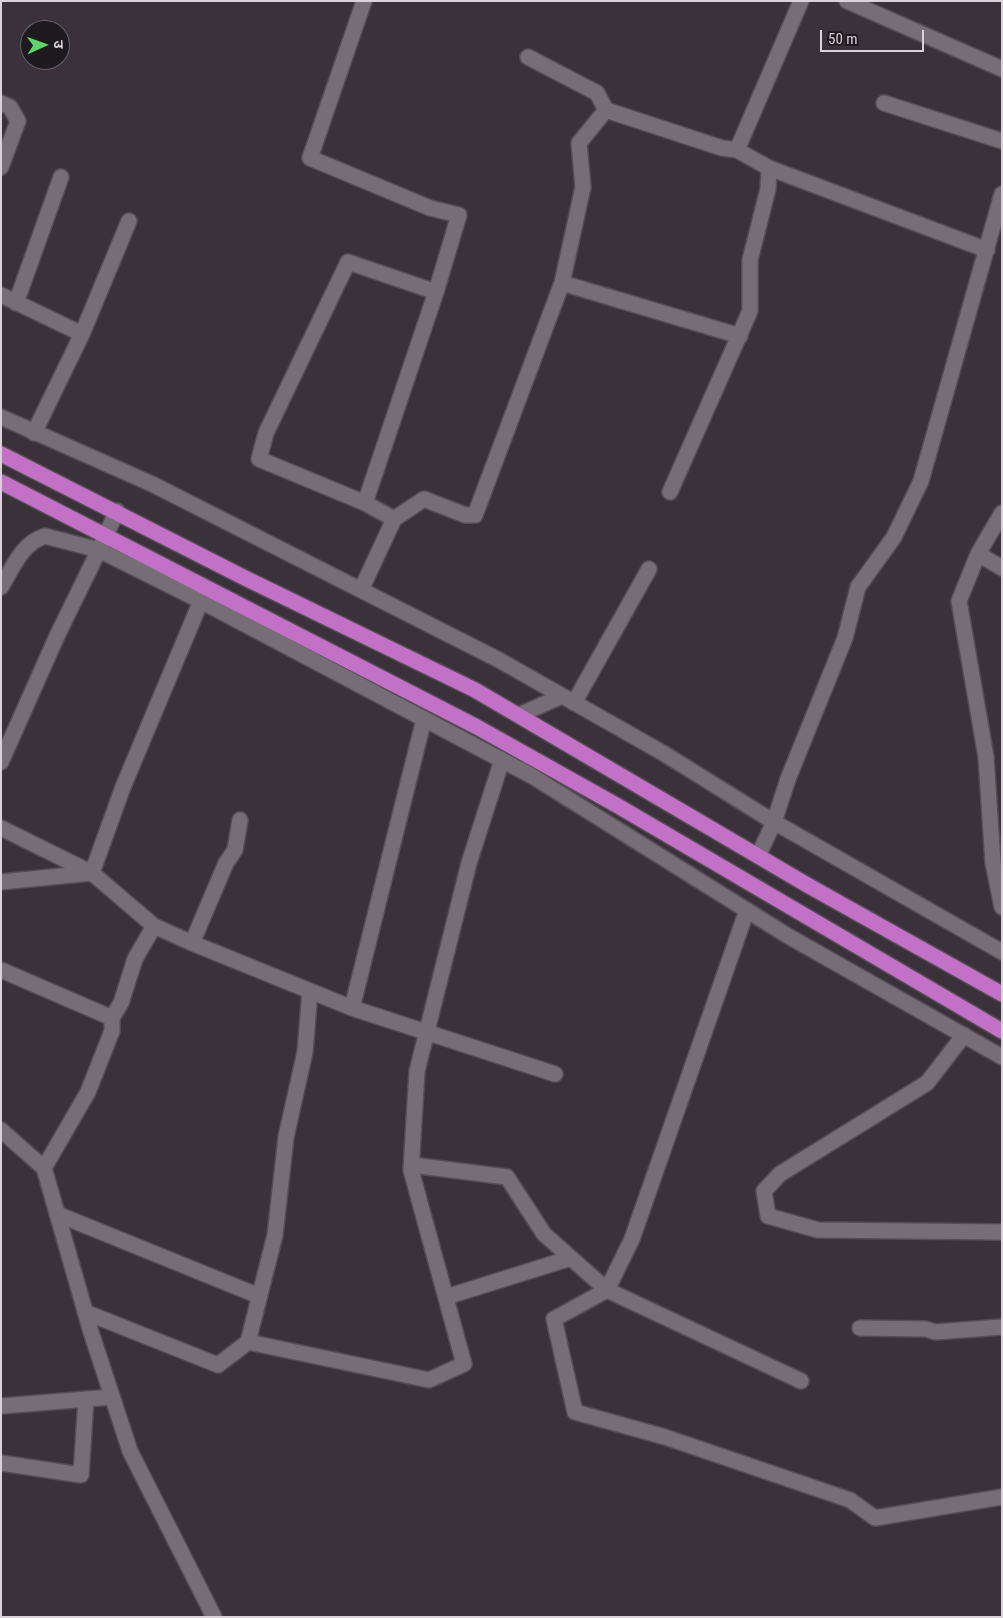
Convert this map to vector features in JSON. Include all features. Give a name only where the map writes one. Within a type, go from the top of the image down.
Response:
[{"type":"highway","points":[[1,454],[82,493],[245,578],[474,690],[758,856],[1002,994]]},
{"type":"highway","points":[[1,482],[477,726],[1002,1031]]},
{"type":"street","points":[[364,1],[310,158],[430,208],[459,215],[436,292],[364,503]]},
{"type":"street","points":[[737,150],[801,1]]},
{"type":"street","points":[[847,1],[1002,69]]},
{"type":"street","points":[[528,57],[597,93],[606,110],[722,148],[737,150],[769,168],[987,250]]},
{"type":"street","points":[[1,103],[10,107],[18,120],[1,167]]},
{"type":"street","points":[[884,103],[1002,141]]},
{"type":"street","points":[[361,590],[394,519],[424,499],[465,515],[475,514],[562,283],[583,186],[579,143],[606,110]]},
{"type":"street","points":[[670,492],[750,311],[750,260],[768,189],[769,168]]},
{"type":"street","points":[[16,303],[61,177]]},
{"type":"street","points":[[758,856],[774,822],[788,779],[845,638],[858,587],[894,537],[921,481],[987,250],[998,222],[1002,194]]},
{"type":"street","points":[[34,433],[82,334],[129,221]]},
{"type":"street","points":[[394,519],[364,503],[259,459],[266,433],[348,262],[436,292]]},
{"type":"street","points":[[562,283],[740,336]]},
{"type":"street","points":[[1,295],[82,334]]},
{"type":"street","points":[[1,417],[152,484],[499,660],[663,753],[774,822],[1001,949]]},
{"type":"street","points":[[1,762],[57,636],[117,511]]},
{"type":"street","points":[[1002,513],[978,554],[959,601],[986,757],[993,863],[1002,907]]},
{"type":"street","points":[[1,587],[21,553],[38,538],[45,536],[99,550],[201,600],[532,776],[746,910],[1000,1054]]},
{"type":"street","points":[[978,554],[1002,568]]},
{"type":"street","points":[[519,715],[568,699],[649,568]]},
{"type":"street","points":[[92,873],[123,787],[201,600]]},
{"type":"street","points":[[352,1008],[424,720]]},
{"type":"street","points":[[531,757],[532,776]]},
{"type":"street","points":[[248,1342],[429,1380],[464,1364],[412,1165],[417,1071],[469,863],[502,760]]},
{"type":"street","points":[[192,943],[226,863],[235,850],[240,820]]},
{"type":"street","points":[[1,828],[92,873],[154,926],[192,943],[352,1008],[555,1074]]},
{"type":"street","points":[[1,882],[92,873]]},
{"type":"street","points":[[746,910],[632,1239],[607,1290],[554,1319],[575,1412],[665,1437],[850,1500],[875,1518],[1002,1497]]},
{"type":"street","points":[[44,1168],[88,1092],[112,1031],[112,1018],[121,1003],[135,959],[154,926]]},
{"type":"street","points":[[1,970],[112,1018]]},
{"type":"street","points":[[85,1312],[218,1365],[248,1342],[275,1235],[286,1137],[304,1052],[310,991]]},
{"type":"street","points":[[964,1035],[927,1083],[780,1174],[764,1191],[768,1216],[818,1230],[1002,1232]]},
{"type":"street","points":[[1,1130],[44,1168],[85,1312],[130,1451],[214,1617]]},
{"type":"street","points":[[412,1165],[507,1177],[544,1234],[607,1290],[801,1381]]},
{"type":"street","points":[[57,1214],[260,1296]]},
{"type":"street","points":[[446,1297],[571,1258]]},
{"type":"street","points":[[860,1328],[926,1329],[935,1332],[1002,1327]]},
{"type":"street","points":[[2,1406],[112,1397]]},
{"type":"street","points":[[1,1463],[81,1475],[86,1399]]}]
